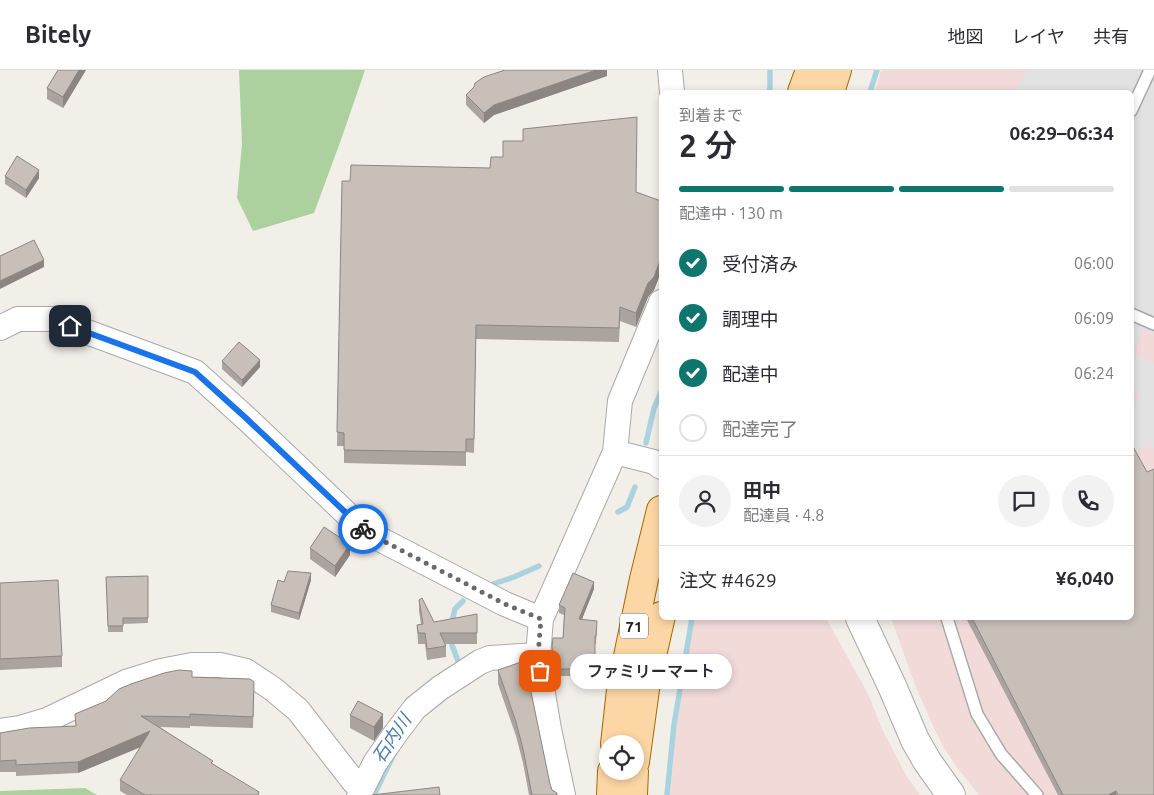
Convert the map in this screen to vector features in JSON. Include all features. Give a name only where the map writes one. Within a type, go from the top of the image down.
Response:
[{"type":"main road","points":[[831,90],[837,70]]},
{"type":"main road","name":"71","points":[[616,735],[621,690],[644,579],[659,518]]},
{"type":"main road","name":"71","points":[[639,735],[646,682],[660,620]]},
{"type":"main road","points":[[611,795],[612,780]]},
{"type":"main road","points":[[633,795],[634,780]]},
{"type":"street","points":[[670,70],[672,90]]},
{"type":"street","points":[[563,795],[542,688],[538,655],[541,619],[615,452],[620,401],[659,307]]},
{"type":"street","points":[[0,328],[18,319],[52,319],[195,372],[366,532],[505,604],[541,619]]},
{"type":"street","points":[[615,452],[654,462],[659,466]]},
{"type":"street","points":[[861,620],[915,740],[951,795]]},
{"type":"street","points":[[0,731],[20,728],[47,720],[126,682],[161,671],[192,664],[220,665],[246,671],[273,689],[298,710],[361,792],[375,763],[415,708],[440,688],[480,662],[490,658],[538,655]]},
{"type":"lane","points":[[1134,105],[1150,70]]},
{"type":"lane","points":[[1134,315],[1154,324]]},
{"type":"lane","points":[[948,620],[977,714],[1001,754],[1037,795]]},
{"type":"shaded area","points":[[881,70],[1154,70],[1154,795],[979,795],[956,766],[934,728],[915,685],[892,620],[1134,620],[1134,90],[876,90]]},
{"type":"shaded area","points":[[1028,70],[1154,70],[1154,335],[1142,330],[1134,348],[1134,90],[1014,90]]},
{"type":"shaded area","points":[[1134,354],[1154,363],[1154,449],[1148,446],[1138,451],[1134,444],[1134,405],[1139,394],[1134,392]]},
{"type":"shaded area","points":[[694,620],[827,620],[868,694],[883,731],[906,775],[920,795],[670,795],[676,732]]},
{"type":"green space","points":[[239,70],[365,70],[314,213],[253,231],[237,198],[242,144]]},
{"type":"green space","points":[[85,788],[97,795],[0,795],[0,791]]},
{"type":"building","points":[[58,70],[79,70],[63,97],[47,88]]},
{"type":"building","points":[[505,70],[596,70],[494,105],[484,113],[466,95],[474,87],[475,83],[484,77]]},
{"type":"building","points":[[637,117],[636,192],[659,200],[659,263],[654,277],[648,283],[636,313],[620,307],[619,328],[476,325],[474,439],[466,439],[466,452],[344,450],[344,433],[337,432],[342,181],[350,181],[351,165],[490,168],[491,157],[503,157],[503,141],[523,141],[523,129]]},
{"type":"building","points":[[17,156],[39,170],[26,190],[5,176]]},
{"type":"building","points":[[34,240],[44,260],[0,281],[0,256]]},
{"type":"building","points":[[239,342],[260,360],[242,380],[222,361]]},
{"type":"building","points":[[1134,448],[1147,472],[1154,469],[1154,795],[1118,795],[1116,791],[1108,795],[1063,795],[973,620],[1134,620]]},
{"type":"building","points":[[324,527],[350,544],[335,566],[310,548]]},
{"type":"building","points":[[288,571],[311,573],[299,613],[271,605],[278,580],[284,582]]},
{"type":"building","points":[[573,573],[594,582],[579,619],[597,621],[595,669],[557,669],[557,666],[554,666],[553,638],[563,638],[565,608],[559,605]]},
{"type":"building","points":[[148,576],[148,618],[123,618],[123,626],[108,626],[106,577]]},
{"type":"building","points":[[58,580],[62,656],[0,659],[0,583]]},
{"type":"building","points":[[422,598],[434,622],[477,614],[477,633],[440,633],[446,646],[427,649],[425,633],[418,633],[417,625],[423,624],[419,600]]},
{"type":"building","points":[[521,662],[530,687],[550,784],[552,790],[557,795],[532,795],[516,722],[498,670]]},
{"type":"building","points":[[179,670],[192,671],[192,677],[250,679],[254,682],[253,717],[190,714],[190,717],[141,716],[213,761],[211,763],[259,792],[258,795],[145,795],[120,780],[150,731],[78,762],[16,765],[16,760],[0,761],[0,733],[29,728],[76,726],[75,714],[106,701],[119,689],[164,673]]},
{"type":"building","points":[[358,701],[383,714],[374,727],[350,715]]},
{"type":"building","points":[[439,787],[440,795],[372,795]]},
{"type":"waterway","name":"石内川","points":[[769,90],[770,70]]},
{"type":"waterway","points":[[871,90],[877,70]]},
{"type":"waterway","name":"石内川","points":[[646,443],[654,408],[659,397]]},
{"type":"waterway","name":"石内川","points":[[618,512],[627,507],[635,487]]},
{"type":"waterway","name":"石内川","points":[[493,584],[539,566]]},
{"type":"waterway","name":"石内川","points":[[451,625],[455,609],[463,601]]},
{"type":"waterway","points":[[667,795],[674,725],[692,620]]},
{"type":"waterway","name":"石内川","points":[[451,637],[458,661]]},
{"type":"waterway","name":"石内川","points":[[374,795],[394,754]]},
{"type":"way so far","points":[[363,529],[505,604],[541,619],[538,655],[540,671]]},
{"type":"place","name":"ファミリーマート","points":[[540,671]]},
{"type":"route","points":[[70,326],[195,372],[363,529]]}]
